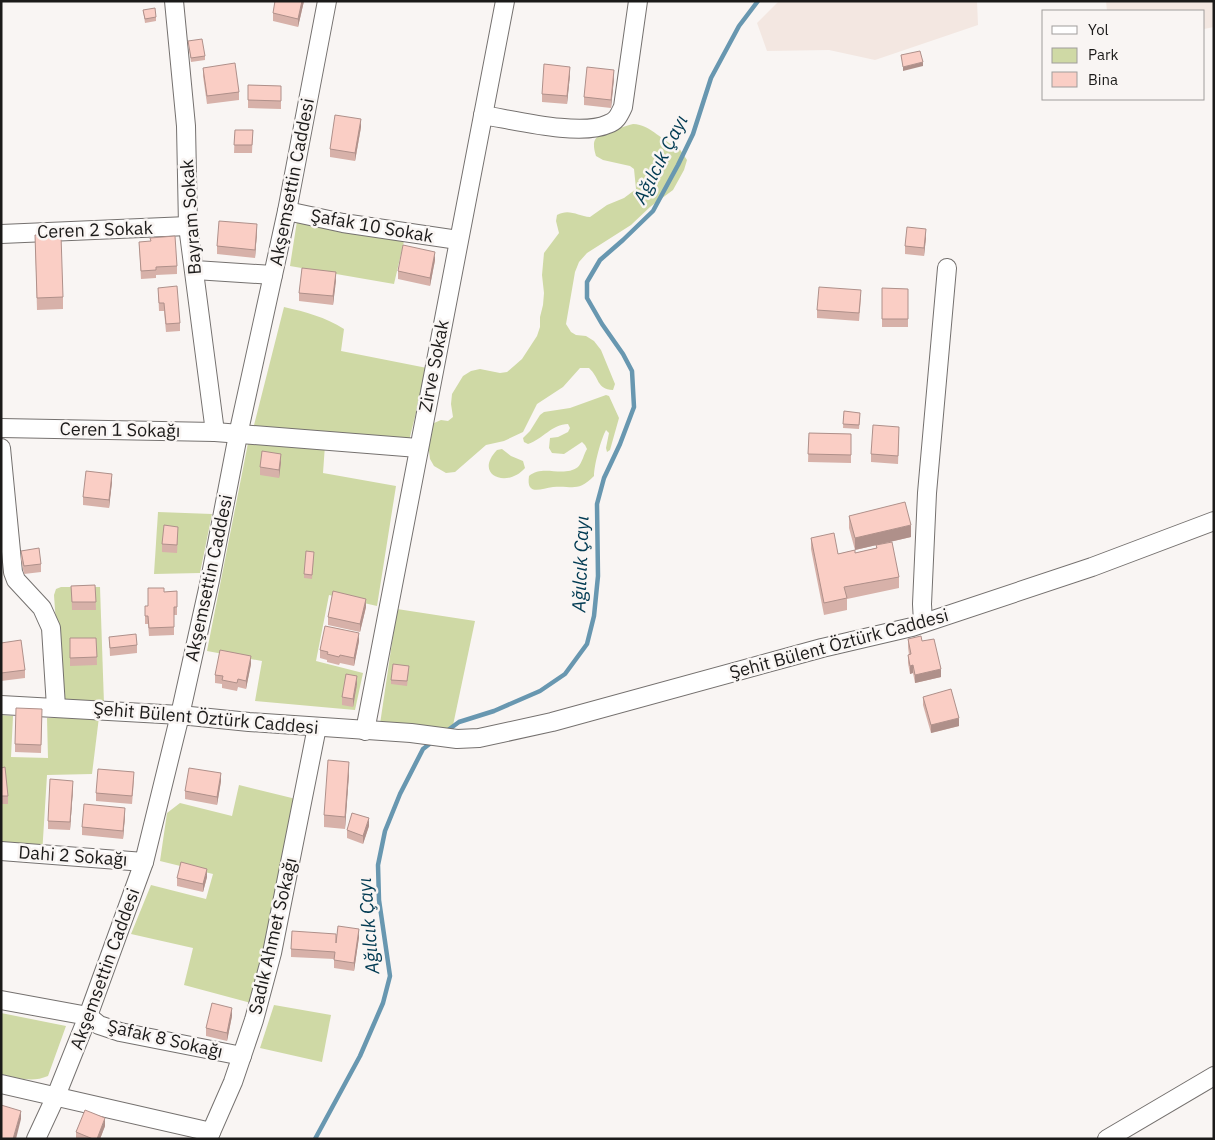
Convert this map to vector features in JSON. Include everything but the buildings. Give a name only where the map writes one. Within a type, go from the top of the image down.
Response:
[{"type":"street","name":"Bayram Sokak","points":[[174,1],[186,126],[188,226],[215,432]]},
{"type":"street","name":"Akşemsettin Caddesi","points":[[36,1139],[56,1096],[88,1016],[144,862],[180,715],[210,580],[238,434],[287,211],[327,1]]},
{"type":"street","name":"Zirve Sokak","points":[[365,731],[505,1]]},
{"type":"street","points":[[483,115],[569,129],[587,130],[610,124],[617,118],[622,107],[638,1]]},
{"type":"street","name":"Şafak 10 Sokak","points":[[287,211],[343,223],[458,240]]},
{"type":"street","name":"Ceren 2 Sokak","points":[[1,234],[188,226]]},
{"type":"street","points":[[923,623],[922,604],[927,493],[948,268]]},
{"type":"street","points":[[195,270],[273,275]]},
{"type":"street","name":"Ceren 1 Sokağı","points":[[1,428],[215,432],[418,448]]},
{"type":"street","points":[[1,448],[13,572],[16,580],[42,608],[51,628],[56,707]]},
{"type":"street","name":"Şehit Bülent Öztürk Caddesi","points":[[1,705],[180,715],[365,731],[411,733],[457,739],[496,735],[552,722],[822,648],[923,623],[1092,567],[1214,521]]},
{"type":"street","name":"Sadık Ahmet Sokağı","points":[[210,1135],[242,1056],[272,953],[317,727]]},
{"type":"street","name":"Dahi 2 Sokağı","points":[[1,850],[144,862]]},
{"type":"street","name":"Şafak 8 Sokağı","points":[[1,1000],[88,1016],[99,1025],[120,1032],[242,1056]]},
{"type":"street","points":[[1107,1139],[1214,1076]]},
{"type":"street","points":[[1,1084],[210,1135]]},
{"type":"shaded area","points":[[779,1],[977,1],[978,25],[875,60],[829,50],[767,51],[757,23]]},
{"type":"shaded area","points":[[1106,1],[1214,1],[1214,27],[1205,29],[1205,10],[1107,10]]},
{"type":"green space","points":[[633,124],[646,127],[679,148],[687,160],[684,170],[673,190],[650,207],[631,225],[587,253],[579,262],[575,272],[566,324],[571,332],[576,335],[586,336],[594,341],[601,350],[615,384],[613,390],[604,388],[589,368],[580,368],[563,387],[537,404],[523,432],[504,441],[486,445],[455,472],[446,473],[434,466],[430,459],[428,443],[431,427],[434,423],[441,420],[448,421],[453,417],[452,394],[463,376],[471,371],[480,369],[500,373],[507,372],[522,359],[537,336],[543,305],[542,275],[544,253],[559,233],[556,221],[557,215],[570,212],[590,217],[636,189],[634,169],[630,166],[603,160],[596,156],[594,149],[595,139],[598,137]]},
{"type":"green space","points":[[297,221],[404,241],[394,284],[290,266]]},
{"type":"green space","points":[[284,307],[315,315],[344,329],[341,351],[427,368],[408,445],[252,433]]},
{"type":"green space","points":[[606,395],[609,396],[619,418],[610,450],[607,452],[609,433],[606,430],[604,434],[596,459],[594,476],[579,486],[532,489],[529,476],[540,471],[572,470],[578,467],[587,449],[582,442],[564,454],[552,453],[549,448],[550,438],[558,437],[568,432],[570,428],[568,424],[557,426],[533,442],[528,444],[524,442],[523,438],[540,415],[544,412],[570,408]]},
{"type":"green space","points":[[249,438],[325,445],[323,473],[396,486],[377,606],[329,595],[316,661],[363,673],[355,710],[255,701],[262,661],[207,651]]},
{"type":"green space","points":[[502,449],[511,456],[523,461],[525,468],[510,478],[495,476],[489,466],[497,450]]},
{"type":"green space","points":[[158,512],[212,514],[200,573],[154,574]]},
{"type":"green space","points":[[61,587],[100,587],[104,704],[62,700],[54,595],[56,589]]},
{"type":"green space","points":[[397,609],[475,621],[452,730],[380,724]]},
{"type":"green space","points":[[1,715],[13,716],[11,757],[48,758],[47,718],[99,717],[92,774],[47,775],[42,855],[1,852]]},
{"type":"green space","points":[[239,785],[296,799],[273,912],[251,1003],[184,985],[193,948],[131,934],[151,885],[206,899],[213,874],[160,861],[167,813],[180,803],[232,816]]},
{"type":"green space","points":[[274,1005],[331,1015],[322,1062],[260,1048]]},
{"type":"green space","points":[[1,1013],[66,1026],[48,1076],[31,1079],[1,1074]]},
{"type":"waterway","name":"Ağılcık Çayı","points":[[444,733],[459,722],[494,711],[540,691],[565,674],[587,644],[594,616],[598,576],[597,504],[604,478],[620,444],[634,407],[632,371],[587,298],[587,282],[600,260],[653,211],[693,134],[711,78],[739,26],[758,1]]},
{"type":"waterway","name":"Ağılcık Çayı","points":[[315,1139],[360,1056],[383,1003],[390,976],[379,900],[378,865],[385,831],[400,794],[423,749],[432,742]]}]
